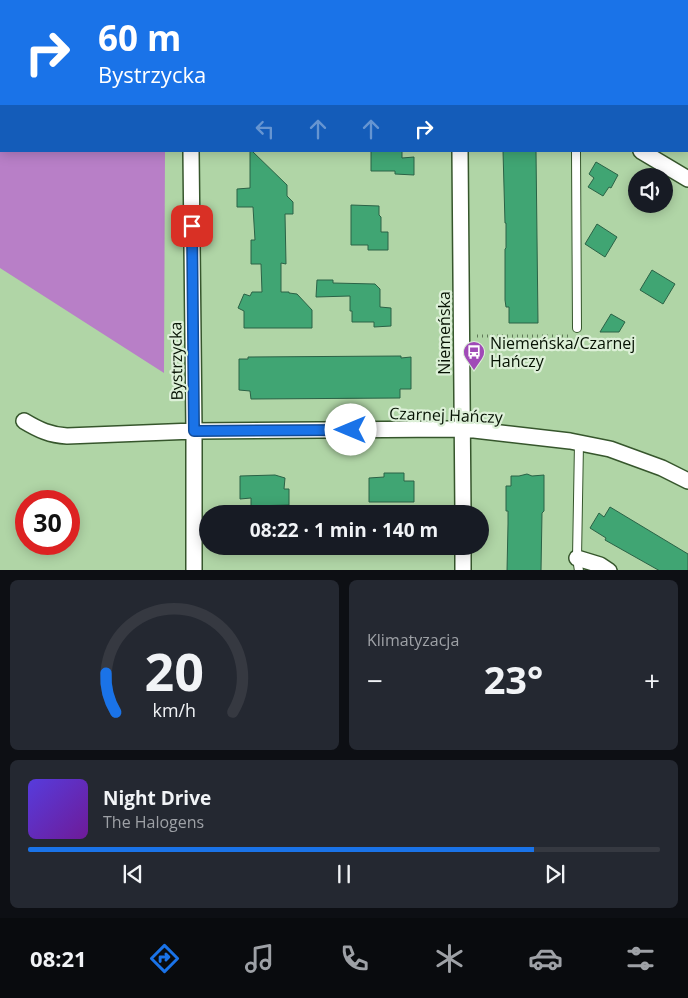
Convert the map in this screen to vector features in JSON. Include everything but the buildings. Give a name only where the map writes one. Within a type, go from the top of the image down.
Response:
[{"type":"street","name":"Bystrzycka","points":[[192,152],[194,570]]},
{"type":"street","name":"Niemeńska","points":[[460,152],[463,505]]},
{"type":"street","points":[[643,152],[688,178]]},
{"type":"street","name":"Czarnej Hańczy","points":[[24,421],[37,429],[53,435],[67,436],[194,431],[463,430],[560,440],[610,449],[644,460],[688,481]]},
{"type":"street","points":[[463,555],[463,570]]},
{"type":"street","points":[[578,564],[600,565],[609,570]]},
{"type":"lane","points":[[576,152],[577,328]]},
{"type":"lane","points":[[578,564],[579,443]]},
{"type":"path","points":[[474,336],[577,336],[577,328]]},
{"type":"shaded area","points":[[0,152],[165,152],[164,373],[0,268]]},
{"type":"place","name":"Niemeńska/Czarnej Hańczy","points":[[474,371]]},
{"type":"route","points":[[192,226],[194,431],[351,430]]}]
